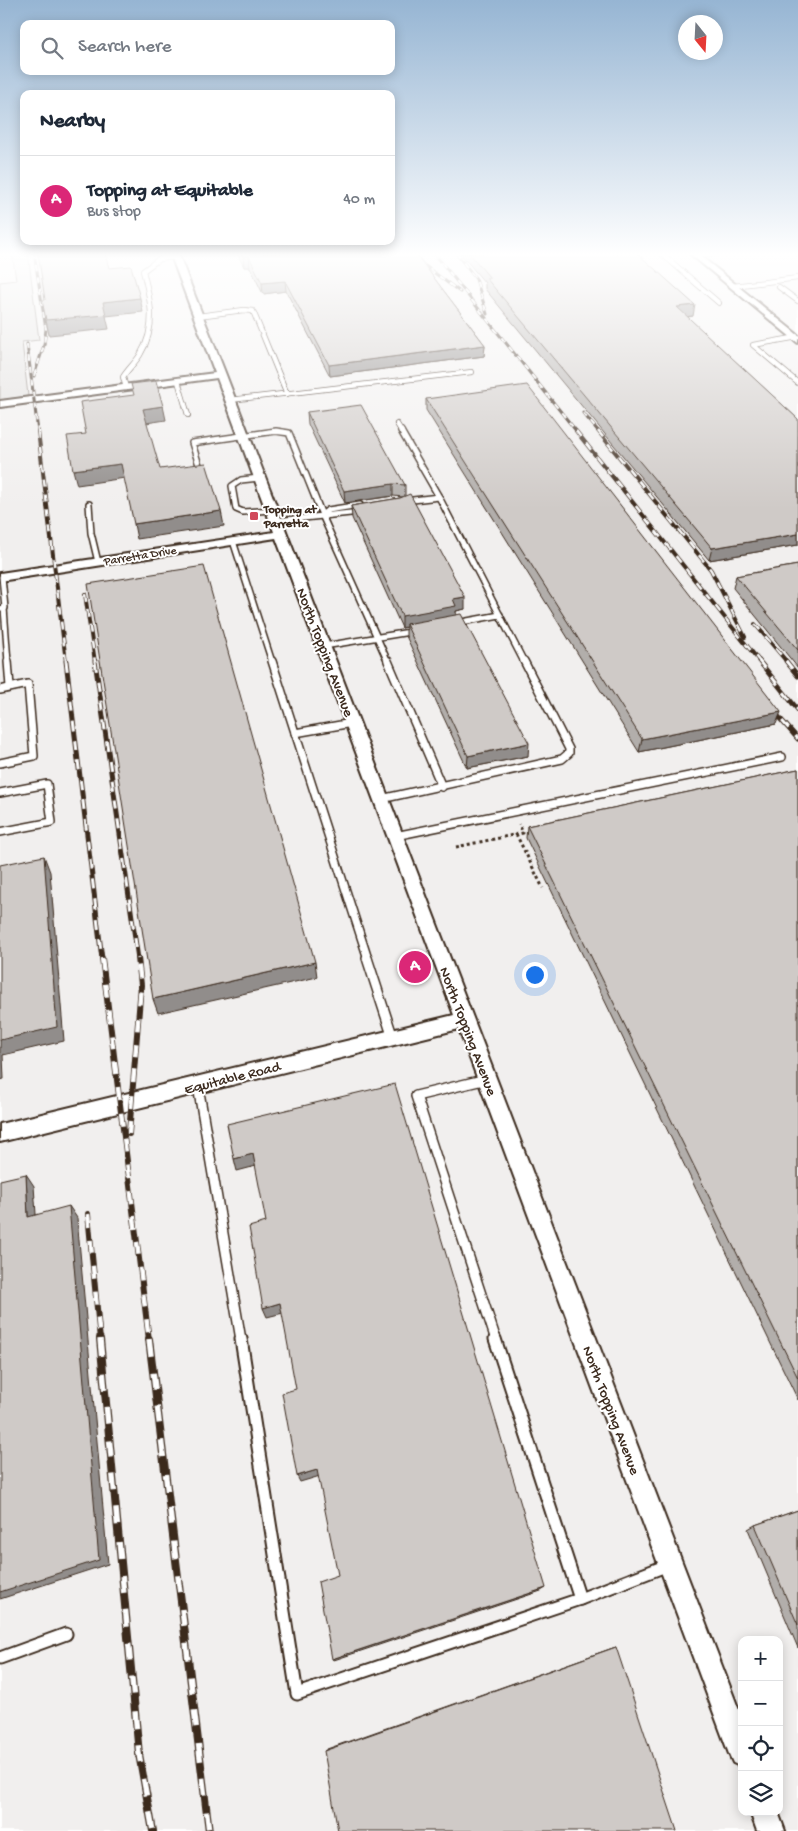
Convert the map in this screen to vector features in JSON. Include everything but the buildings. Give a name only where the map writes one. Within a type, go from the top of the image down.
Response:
[{"type":"street","name":"North Topping Avenue","points":[[207,338],[738,1743]]},
{"type":"street","points":[[0,404],[221,376]]},
{"type":"street","name":"Parretta Drive","points":[[1,577],[233,541],[276,522]]},
{"type":"street","name":"Equitable Road","points":[[0,1133],[465,1020]]},
{"type":"street","points":[[765,1816],[771,1831]]},
{"type":"lane","points":[[126,388],[123,377],[140,355],[146,338]]},
{"type":"lane","points":[[265,338],[287,394]]},
{"type":"lane","points":[[793,338],[753,345],[798,383]]},
{"type":"lane","points":[[230,400],[472,372]]},
{"type":"lane","points":[[178,381],[188,415]]},
{"type":"lane","points":[[381,799],[562,759],[569,752],[569,748],[439,497],[397,424]]},
{"type":"lane","points":[[199,465],[192,443],[276,431],[289,433],[322,515],[378,638],[442,787]]},
{"type":"lane","points":[[259,478],[241,480],[232,486],[236,509],[276,522],[322,515],[331,517],[370,511]]},
{"type":"lane","points":[[399,506],[408,502],[439,497]]},
{"type":"lane","points":[[394,500],[408,502]]},
{"type":"lane","points":[[89,504],[90,533],[98,562]]},
{"type":"lane","points":[[322,515],[328,510],[366,505]]},
{"type":"lane","points":[[233,541],[393,1038]]},
{"type":"lane","points":[[1,577],[2,609],[10,687]]},
{"type":"lane","points":[[453,624],[500,615]]},
{"type":"lane","points":[[324,646],[425,629]]},
{"type":"lane","points":[[0,690],[28,684],[34,756],[0,763]]},
{"type":"lane","points":[[295,733],[352,723]]},
{"type":"lane","points":[[395,836],[782,757]]},
{"type":"lane","points":[[0,793],[48,784],[52,822],[0,832]]},
{"type":"lane","points":[[487,1079],[416,1096],[580,1598]]},
{"type":"lane","points":[[198,1086],[223,1230],[296,1694],[580,1598],[671,1564]]},
{"type":"lane","points":[[0,1658],[66,1634]]},
{"type":"path","points":[[456,847],[523,833],[513,812]]},
{"type":"path","points":[[516,834],[543,888]]},
{"type":"shaded area","points":[[0,338],[798,338],[798,1831],[0,1831]]},
{"type":"shaded area","points":[[0,338],[39,338],[39,340],[22,342],[28,396],[0,400]]},
{"type":"railway","points":[[34,376],[45,338]]},
{"type":"railway","points":[[502,338],[577,432]]},
{"type":"railway","points":[[27,344],[38,432]]},
{"type":"railway","points":[[583,413],[599,432]]},
{"type":"railway","points":[[38,431],[66,662]]},
{"type":"railway","points":[[576,431],[760,662]]},
{"type":"railway","points":[[598,431],[711,570],[745,637]]},
{"type":"railway","points":[[85,594],[95,662]]},
{"type":"railway","points":[[755,624],[787,662]]},
{"type":"railway","points":[[66,661],[102,959]]},
{"type":"railway","points":[[95,661],[138,959]]},
{"type":"railway","points":[[759,661],[798,710]]},
{"type":"railway","points":[[786,661],[798,676]]},
{"type":"railway","points":[[769,706],[798,739]]},
{"type":"railway","points":[[102,958],[149,1340]]},
{"type":"railway","points":[[129,1134],[141,985],[138,958]]},
{"type":"railway","points":[[88,1214],[100,1340]]},
{"type":"railway","points":[[100,1339],[139,1754],[153,1831]]},
{"type":"railway","points":[[149,1339],[209,1831]]},
{"type":"place","name":"Topping at Parretta","points":[[254,516]]},
{"type":"place","name":"Topping at Equitable","points":[[415,967]]}]
